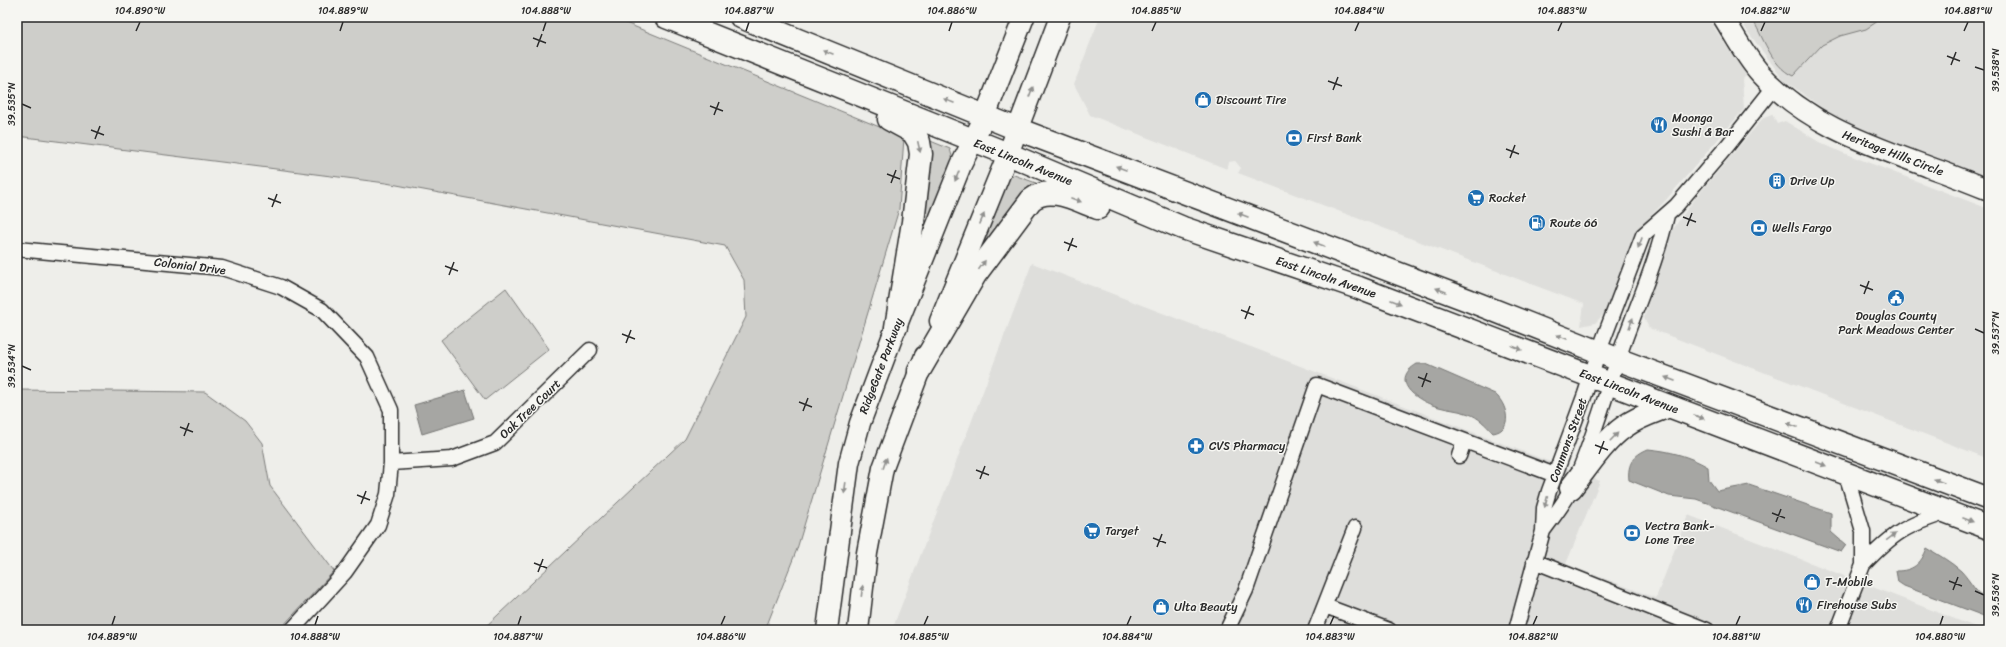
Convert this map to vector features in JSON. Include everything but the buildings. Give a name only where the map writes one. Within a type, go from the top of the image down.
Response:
[{"type":"main road","name":"East Lincoln Avenue","points":[[666,17],[1008,154],[1183,228],[1359,288],[1989,528]]},
{"type":"main road","points":[[740,17],[1017,129],[1989,499]]},
{"type":"main road","name":"RidgeGate Parkway","points":[[827,630],[849,463],[860,423],[896,327],[973,141],[985,116],[1024,17]]},
{"type":"main road","points":[[858,630],[867,553],[883,468],[919,371],[1008,154],[1060,17]]},
{"type":"main road","name":"Heritage Hills Circle","points":[[1723,17],[1744,51],[1760,72],[1774,87],[1818,120],[1839,132],[1870,146],[1989,190]]},
{"type":"main road","points":[[705,32],[732,56],[901,124],[917,137],[921,154],[913,222],[896,327]]},
{"type":"main road","points":[[919,371],[975,275],[1027,203],[1036,195],[1044,193],[1059,194],[1162,233],[1183,228]]},
{"type":"main road","points":[[1571,488],[1600,451],[1623,427],[1648,414],[1669,406]]},
{"type":"street","points":[[1608,355],[1643,235],[1667,216],[1728,146],[1774,87]]},
{"type":"street","points":[[1608,355],[1661,241],[1667,216]]},
{"type":"street","name":"Colonial Drive","points":[[17,249],[222,268],[281,287],[322,310],[367,357],[391,410],[391,464],[388,494],[378,525],[345,572],[292,630]]},
{"type":"street","name":"Oak Tree Court","points":[[391,464],[452,459],[495,443],[590,350]]},
{"type":"street","name":"Commons Street","points":[[1543,531],[1561,507],[1571,488],[1597,425],[1601,380],[1608,355]]},
{"type":"street","name":"Commons Street","points":[[1516,630],[1543,531],[1544,508],[1554,475],[1601,380],[1608,355]]},
{"type":"street","points":[[1227,630],[1246,590],[1317,385],[1554,475]]},
{"type":"street","points":[[1459,456],[1464,441]]},
{"type":"street","points":[[1838,630],[1863,565],[1863,532],[1846,474]]},
{"type":"street","points":[[1863,565],[1884,542],[1900,531],[1923,520],[1948,512]]},
{"type":"street","points":[[1316,630],[1355,528]]},
{"type":"street","points":[[1534,561],[1707,630]]},
{"type":"street","points":[[1325,606],[1389,630]]},
{"type":"shaded area","points":[[17,17],[611,17],[904,137],[899,209],[797,549],[765,630],[482,630],[685,439],[746,317],[744,280],[725,246],[386,183],[17,136]]},
{"type":"shaded area","points":[[1100,17],[1710,17],[1715,29],[1746,75],[1742,79],[1744,109],[1665,201],[1638,229],[1607,311],[1595,323],[1581,326],[1584,304],[1238,173],[1241,168],[1235,161],[1229,162],[1227,169],[1090,115],[1074,84]]},
{"type":"shaded area","points":[[1739,17],[1989,17],[1989,177],[1842,122],[1784,80],[1748,32]]},
{"type":"shaded area","points":[[1751,17],[1884,17],[1866,29],[1840,36],[1822,45],[1793,76],[1785,71],[1773,58]]},
{"type":"shaded area","points":[[1772,114],[1777,124],[1785,121],[1819,142],[1841,152],[1989,209],[1989,459],[1649,328],[1644,318],[1666,239],[1693,201],[1764,117]]},
{"type":"shaded area","points":[[928,140],[950,149],[953,160],[921,240]]},
{"type":"shaded area","points":[[1014,175],[1036,183],[1036,187],[973,259],[1009,176]]},
{"type":"shaded area","points":[[1032,263],[1600,481],[1566,564],[1656,598],[1688,515],[1983,630],[892,630]]},
{"type":"shaded area","points":[[506,288],[549,349],[485,400],[441,340]]},
{"type":"shaded area","points":[[1417,364],[1426,364],[1495,394],[1503,404],[1505,410],[1506,422],[1504,427],[1500,431],[1493,433],[1472,415],[1431,404],[1415,396],[1409,390],[1405,377]]},
{"type":"shaded area","points":[[17,390],[205,392],[245,421],[262,443],[270,486],[334,571],[279,630],[17,630]]},
{"type":"shaded area","points":[[465,390],[474,418],[422,434],[414,405]]},
{"type":"shaded area","points":[[1648,449],[1679,455],[1708,467],[1709,480],[1717,491],[1749,485],[1831,513],[1831,532],[1846,545],[1841,552],[1696,499],[1669,496],[1629,480],[1629,469],[1632,460]]},
{"type":"shaded area","points":[[1927,548],[1961,571],[1974,588],[1989,601],[1989,618],[1904,586],[1898,582],[1896,571],[1907,570],[1916,566]]},
{"type":"place","name":"Discount Tire","points":[[1203,100]]},
{"type":"place","name":"Moonga Sushi & Bar","points":[[1659,125]]},
{"type":"place","name":"First Bank","points":[[1294,138]]},
{"type":"place","name":"Drive Up","points":[[1777,181]]},
{"type":"place","name":"Rocket","points":[[1476,198]]},
{"type":"place","name":"Route 66","points":[[1537,223]]},
{"type":"place","name":"Wells Fargo","points":[[1759,228]]},
{"type":"place","name":"Douglas County Park Meadows Center","points":[[1896,298]]},
{"type":"place","name":"CVS Pharmacy","points":[[1196,446]]},
{"type":"place","name":"Target","points":[[1092,531]]},
{"type":"place","name":"Vectra Bank- Lone Tree","points":[[1632,533]]},
{"type":"place","name":"T-Mobile","points":[[1812,582]]},
{"type":"place","name":"Firehouse Subs","points":[[1804,605]]},
{"type":"place","name":"Ulta Beauty","points":[[1161,607]]}]
